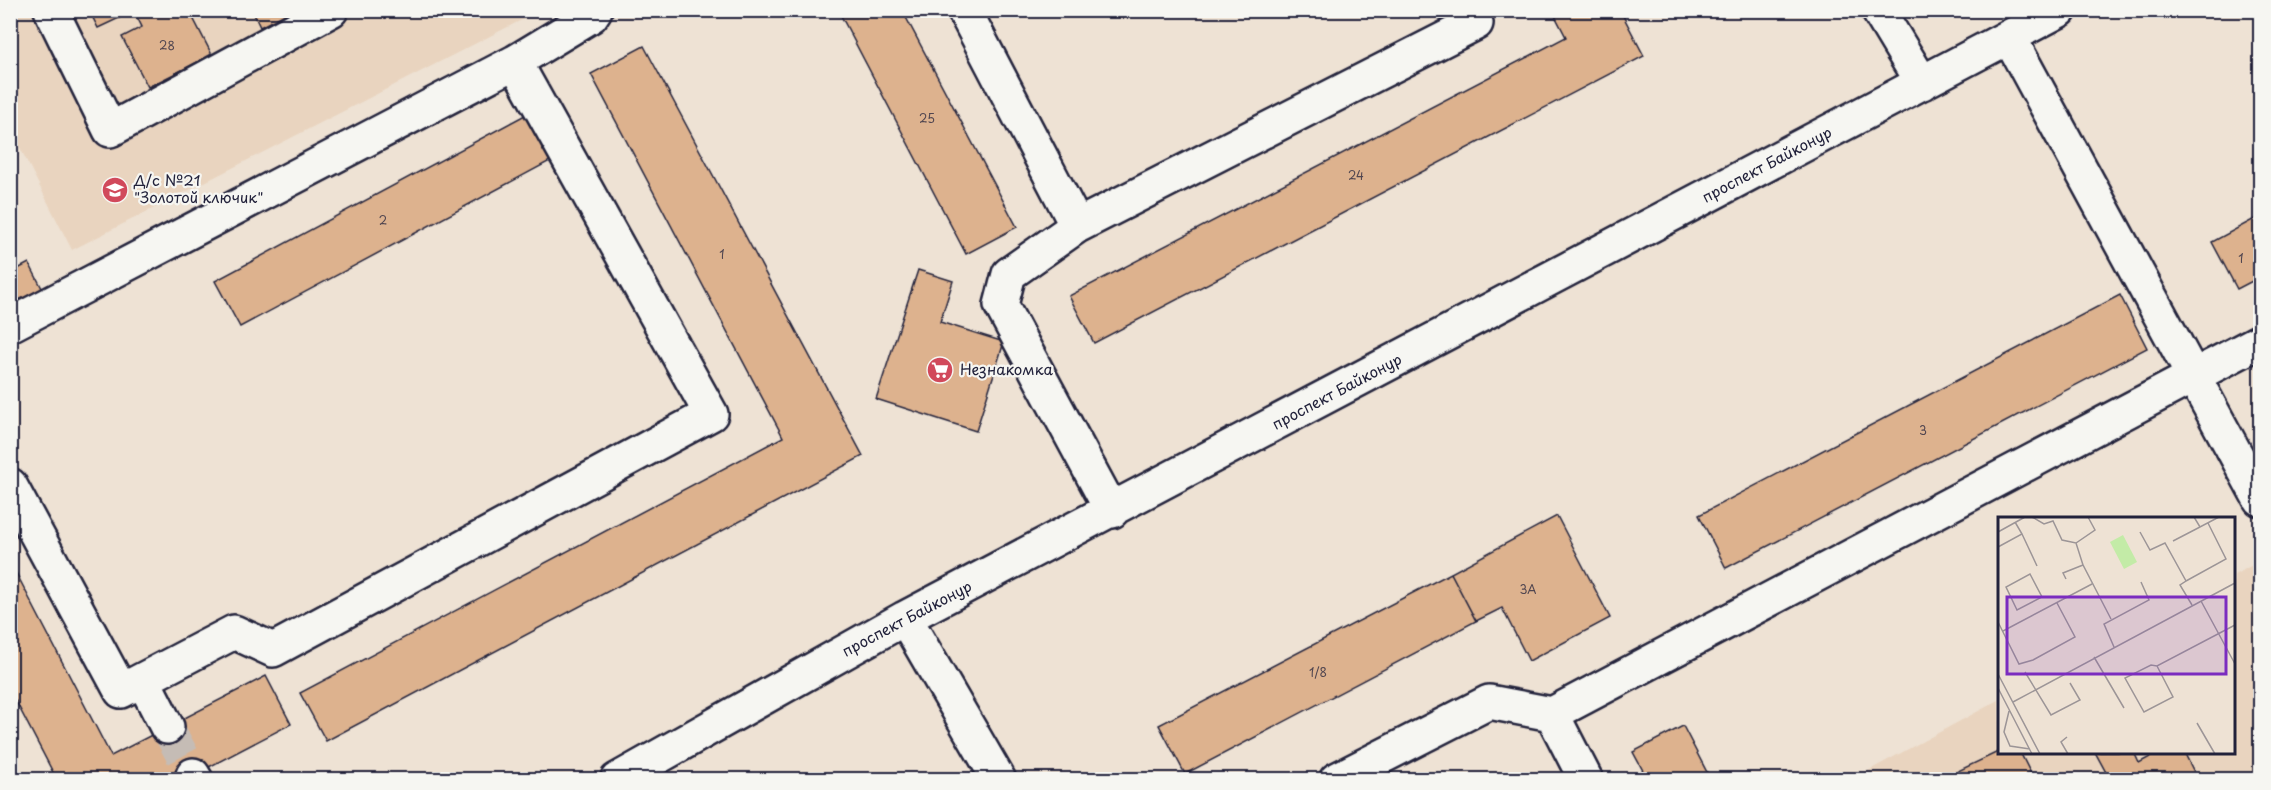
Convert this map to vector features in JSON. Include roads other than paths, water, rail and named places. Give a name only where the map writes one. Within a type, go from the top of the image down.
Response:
[{"type":"street","points":[[51,10],[110,129],[331,10]]},
{"type":"street","points":[[10,325],[515,62],[591,16],[595,10]]},
{"type":"street","points":[[964,10],[1077,226]]},
{"type":"street","points":[[1112,511],[1001,305],[1009,274],[1077,226],[1476,23],[1470,10]]},
{"type":"street","points":[[1878,10],[1922,83]]},
{"type":"street","name":"проспект Байконур","points":[[617,780],[905,618],[2060,10]]},
{"type":"street","points":[[2009,37],[2260,499]]},
{"type":"street","points":[[10,484],[121,691],[234,632],[273,650],[711,414],[515,62]]},
{"type":"street","points":[[1336,780],[1489,702],[1552,714],[2260,341]]},
{"type":"street","points":[[905,618],[999,780]]},
{"type":"street","points":[[143,680],[166,727]]},
{"type":"street","points":[[1552,714],[1586,780]]},
{"type":"tunnel","points":[[167,727],[193,775]]},
{"type":"place","name":"Д/c №21 \"Золотой ключик\"","points":[[115,190]]},
{"type":"place","name":"Незнакомка","points":[[940,370]]}]
